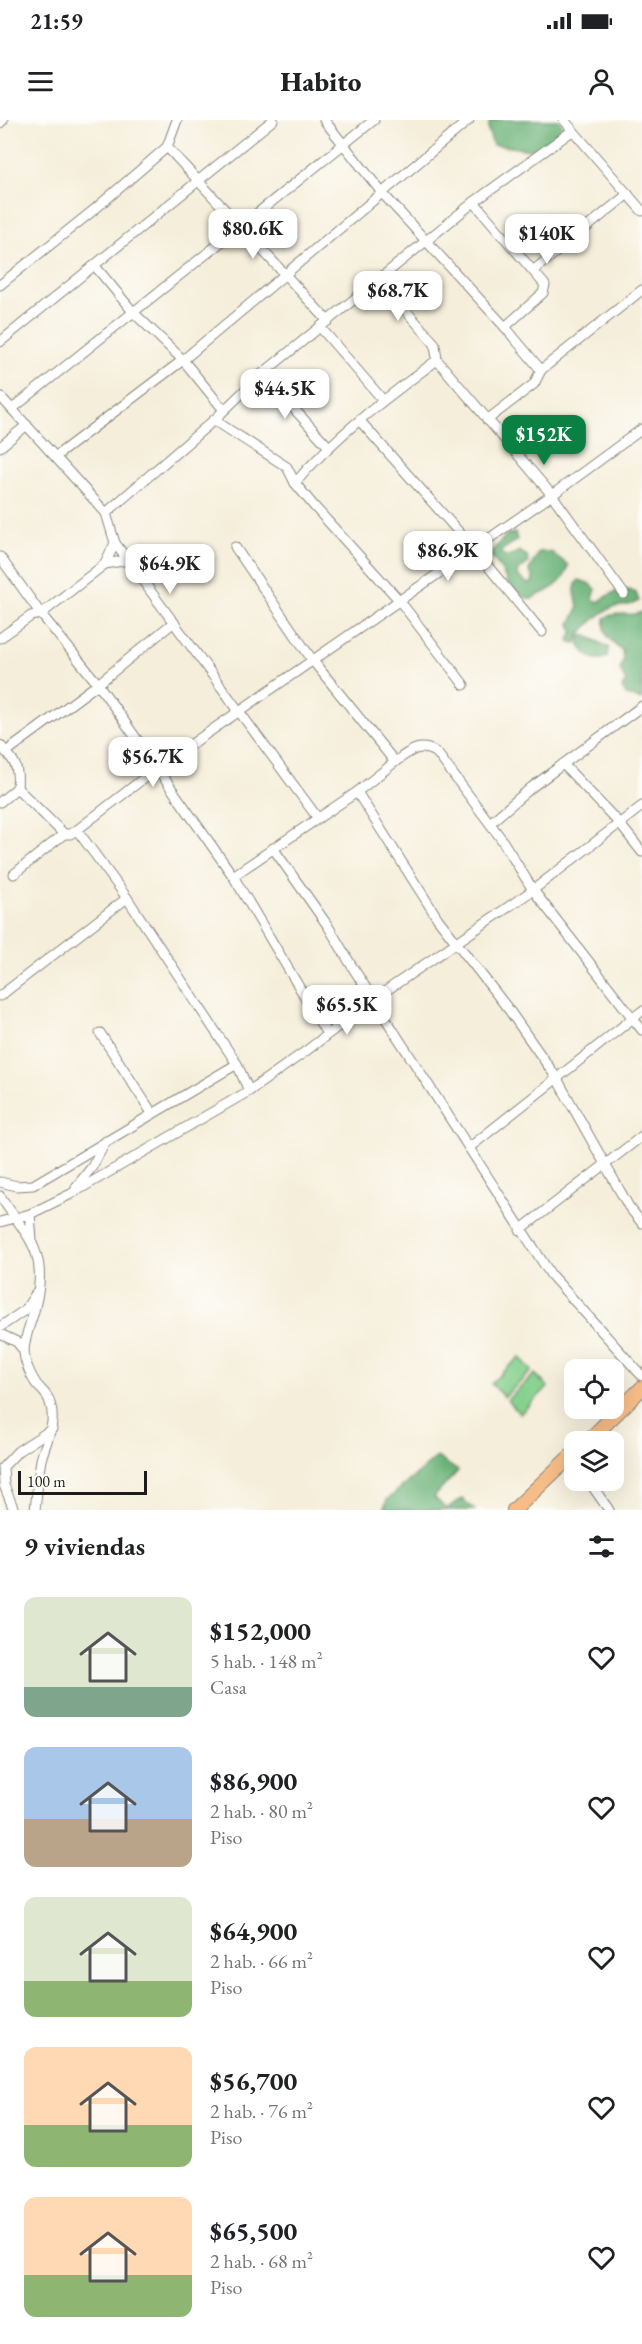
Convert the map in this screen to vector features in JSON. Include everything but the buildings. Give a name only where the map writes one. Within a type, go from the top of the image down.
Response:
[{"type":"main road","points":[[597,1431],[642,1388]]},
{"type":"main road","points":[[514,1510],[564,1465]]},
{"type":"street","points":[[0,285],[95,209],[167,147],[177,120]]},
{"type":"street","points":[[0,342],[273,120]]},
{"type":"street","points":[[324,120],[383,194],[505,327],[540,370]]},
{"type":"street","points":[[12,409],[374,120]]},
{"type":"street","points":[[56,456],[183,360],[470,120]]},
{"type":"street","points":[[564,120],[641,209]]},
{"type":"street","points":[[106,513],[214,420],[262,374],[474,202],[572,130]]},
{"type":"street","points":[[167,147],[285,275],[383,400]]},
{"type":"street","points":[[534,270],[627,194]]},
{"type":"street","points":[[474,202],[534,270],[544,285],[543,293],[505,327]]},
{"type":"street","points":[[95,266],[134,313],[183,360],[223,409]]},
{"type":"street","points":[[379,280],[435,344],[437,360],[552,495],[624,594]]},
{"type":"street","points":[[487,420],[534,384],[540,370],[642,290]]},
{"type":"street","points":[[295,483],[328,447],[383,400],[437,360]]},
{"type":"street","points":[[262,374],[328,447]]},
{"type":"street","points":[[0,396],[106,513],[115,543],[317,817]]},
{"type":"street","points":[[214,420],[287,467],[295,483],[399,600],[464,685]]},
{"type":"street","points":[[360,421],[473,548],[542,632]]},
{"type":"street","points":[[0,447],[27,425]]},
{"type":"street","points":[[14,874],[64,834],[77,830],[157,768],[552,495],[642,429]]},
{"type":"street","points":[[0,638],[30,616],[41,614],[105,564],[115,543]]},
{"type":"street","points":[[235,548],[313,661],[395,762]]},
{"type":"street","points":[[0,557],[41,614],[98,684],[233,876],[327,1034]]},
{"type":"street","points":[[105,564],[128,560]]},
{"type":"street","points":[[64,834],[17,788],[17,766],[3,749],[98,684],[174,622]]},
{"type":"street","points":[[490,823],[563,764],[642,706]]},
{"type":"street","points":[[233,876],[357,792],[419,746],[429,747],[437,753],[490,823],[533,890],[642,1030]]},
{"type":"street","points":[[563,764],[619,823],[642,852]]},
{"type":"street","points":[[0,802],[17,788]]},
{"type":"street","points":[[357,792],[438,919],[556,1077],[629,1207],[642,1223]]},
{"type":"street","points":[[0,1222],[30,1214],[71,1194],[249,1091],[374,999],[533,890],[642,806]]},
{"type":"street","points":[[77,830],[127,898],[237,1065],[249,1091]]},
{"type":"street","points":[[273,848],[328,926],[470,1147],[520,1230],[551,1275],[642,1376]]},
{"type":"street","points":[[0,996],[127,898]]},
{"type":"street","points":[[470,1147],[642,1011]]},
{"type":"street","points":[[100,1033],[152,1113]]},
{"type":"street","points":[[0,1182],[17,1186],[33,1185],[237,1065]]},
{"type":"street","points":[[520,1230],[642,1136]]},
{"type":"street","points":[[71,1194],[89,1172],[107,1140]]},
{"type":"street","points":[[0,1196],[32,1241]]},
{"type":"street","points":[[24,1351],[39,1288],[40,1263],[32,1241],[30,1214]]},
{"type":"street","points":[[0,1327],[25,1310],[39,1288]]},
{"type":"street","points":[[0,1334],[17,1342],[24,1351],[34,1381],[50,1401],[51,1428],[41,1460],[35,1510]]},
{"type":"street","points":[[14,1510],[4,1485],[3,1467],[18,1451],[51,1428]]},
{"type":"street","points":[[596,1491],[609,1510]]},
{"type":"green space","points":[[490,120],[559,120],[563,127],[548,145],[533,150],[493,145],[488,129]]},
{"type":"green space","points":[[515,533],[517,540],[501,551],[502,555],[508,557],[519,551],[527,556],[528,563],[519,570],[517,575],[528,584],[532,583],[533,578],[529,570],[539,552],[551,552],[568,565],[559,582],[531,599],[510,587],[490,554],[507,534]]},
{"type":"green space","points":[[579,580],[596,589],[593,599],[598,602],[620,590],[636,593],[639,601],[604,612],[586,627],[576,643],[570,642],[573,631],[570,624],[578,608],[575,590]]},
{"type":"green space","points":[[642,612],[642,700],[626,695],[622,687],[626,682],[620,669],[623,660],[622,650],[608,637],[605,618]]},
{"type":"green space","points":[[586,635],[609,648],[607,657],[598,659],[584,652],[579,644],[580,637]]},
{"type":"green space","points":[[520,1357],[532,1371],[504,1397],[491,1383]]},
{"type":"green space","points":[[535,1374],[548,1387],[520,1414],[507,1400]]},
{"type":"green space","points":[[437,1457],[458,1471],[434,1497],[446,1509],[462,1499],[475,1510],[383,1510],[387,1500]]}]
